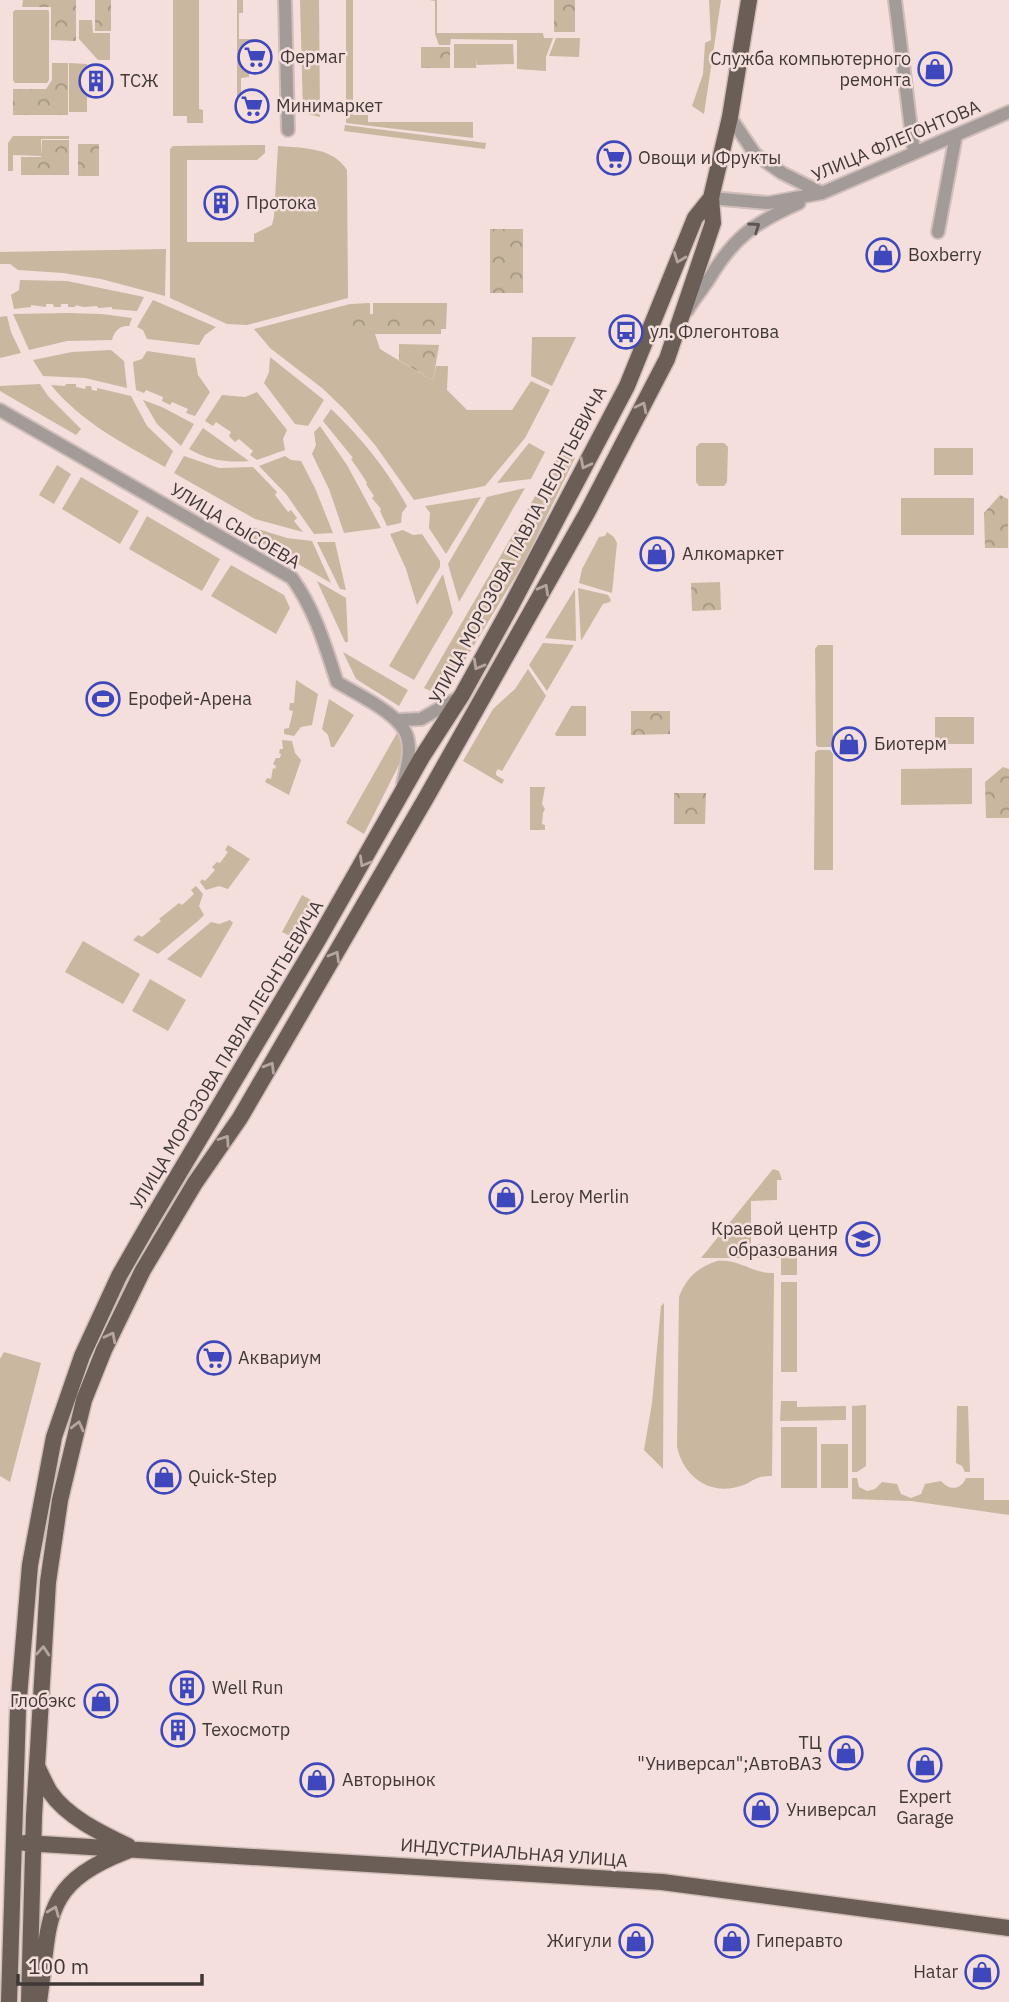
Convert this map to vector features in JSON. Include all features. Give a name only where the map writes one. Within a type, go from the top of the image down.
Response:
[{"type":"main road","name":"УЛИЦА МОРОЗОВА ПАВЛА ЛЕОНТЬЕВИЧА","points":[[29,2002],[35,1793],[48,1582],[60,1500],[85,1399],[104,1350],[143,1270],[301,1016],[532,611],[667,359],[713,223],[711,198],[730,117],[749,0]]},
{"type":"main road","name":"УЛИЦА МОРОЗОВА ПАВЛА ЛЕОНТЬЕВИЧА","points":[[9,2002],[7,1842],[30,1565],[54,1437],[82,1356],[119,1276],[183,1163],[318,940],[510,608],[627,386],[695,218],[711,198]]},
{"type":"main road","points":[[39,1719],[37,1766],[50,1793],[85,1823],[133,1849]]},
{"type":"main road","name":"ИНДУСТРИАЛЬНАЯ УЛИЦА","points":[[7,1842],[662,1882],[1009,1928]]},
{"type":"main road","points":[[39,2002],[49,1922],[57,1902],[67,1887],[82,1874],[100,1862],[133,1849]]},
{"type":"street","points":[[285,0],[288,130]]},
{"type":"street","points":[[895,0],[914,153]]},
{"type":"street","name":"УЛИЦА ФЛЕГОНТОВА","points":[[711,198],[768,203],[822,193],[1009,112]]},
{"type":"street","points":[[730,117],[755,154],[782,173],[822,193]]},
{"type":"street","points":[[938,232],[956,135]]},
{"type":"street","points":[[674,340],[690,306],[720,258],[736,240],[773,214],[822,193]]},
{"type":"street","name":"УЛИЦА СЫСОЕВА","points":[[0,410],[292,578],[304,595],[325,639],[337,682],[398,720]]},
{"type":"street","points":[[401,796],[408,759],[408,738],[398,720],[421,719],[461,695]]},
{"type":"green space","points":[[23,0],[76,0],[76,41],[51,40],[51,7],[22,7]]},
{"type":"green space","points":[[95,0],[111,0],[111,31],[95,31]]},
{"type":"green space","points":[[173,0],[199,0],[199,109],[203,110],[203,123],[187,123],[187,116],[173,116]]},
{"type":"green space","points":[[237,0],[243,0],[243,13],[239,13],[239,39],[258,39],[258,45],[249,46],[249,77],[241,78],[241,111],[237,111]]},
{"type":"green space","points":[[300,0],[319,0],[320,117],[303,113]]},
{"type":"green space","points":[[346,0],[353,0],[353,115],[368,115],[368,122],[473,122],[473,138],[346,123]]},
{"type":"green space","points":[[429,0],[437,0],[437,33],[543,33],[544,38],[553,38],[546,57],[546,71],[517,69],[517,40],[451,39],[450,45],[439,45],[435,34],[435,1]]},
{"type":"green space","points":[[554,0],[575,0],[575,32],[554,32]]},
{"type":"green space","points":[[709,0],[721,0],[704,114],[692,106],[703,74],[705,43],[711,40]]},
{"type":"green space","points":[[15,10],[49,12],[47,83],[15,83],[13,80]]},
{"type":"green space","points":[[79,20],[92,20],[93,33],[110,33],[110,60],[98,60],[79,39]]},
{"type":"green space","points":[[556,38],[580,38],[579,57],[549,56]]},
{"type":"green space","points":[[454,44],[513,44],[514,64],[477,65],[477,59],[476,68],[454,68]]},
{"type":"green space","points":[[421,47],[450,47],[450,68],[421,68]]},
{"type":"green space","points":[[52,63],[68,63],[68,115],[13,115],[13,89],[46,89],[52,80]]},
{"type":"green space","points":[[69,63],[87,64],[87,112],[69,112]]},
{"type":"green space","points":[[345,125],[486,143],[485,149],[344,131]]},
{"type":"green space","points":[[13,136],[69,136],[69,139],[41,139],[41,156],[13,155],[13,171],[8,171],[8,143]]},
{"type":"green space","points":[[42,140],[69,140],[69,175],[21,175],[21,157],[41,157]]},
{"type":"green space","points":[[78,144],[99,144],[99,176],[78,176]]},
{"type":"green space","points":[[265,145],[265,153],[257,160],[187,160],[187,242],[254,242],[254,234],[272,225],[278,146],[307,148],[325,153],[341,162],[347,170],[348,298],[247,325],[227,324],[170,298],[170,149],[173,146]]},
{"type":"green space","points":[[490,229],[523,229],[523,293],[490,293]]},
{"type":"green space","points":[[166,249],[165,296],[101,279],[18,270],[10,264],[0,264],[0,252]]},
{"type":"green space","points":[[20,280],[67,281],[144,297],[137,311],[97,306],[68,307],[68,304],[61,304],[61,307],[54,307],[53,304],[46,304],[46,307],[31,305],[14,309],[11,295],[19,290]]},
{"type":"green space","points":[[153,300],[216,327],[205,335],[199,345],[147,339],[143,330],[137,327]]},
{"type":"green space","points":[[370,303],[370,314],[353,314],[353,333],[375,334],[380,349],[433,381],[436,366],[448,366],[447,390],[467,410],[512,410],[531,381],[550,390],[525,438],[485,486],[414,500],[375,445],[345,410],[322,388],[270,348],[254,329],[350,304]]},
{"type":"green space","points":[[373,303],[447,303],[446,329],[441,329],[441,314],[408,330],[402,330],[402,314],[373,314]]},
{"type":"green space","points":[[67,313],[132,318],[129,326],[118,329],[112,340],[67,341],[29,350],[13,314]]},
{"type":"green space","points":[[353,314],[402,314],[402,330],[408,330],[408,314],[441,314],[441,334],[353,334]]},
{"type":"green space","points":[[7,316],[21,353],[0,358],[0,317]]},
{"type":"green space","points":[[532,337],[576,337],[552,386],[531,376]]},
{"type":"green space","points":[[399,344],[439,345],[433,381],[399,360]]},
{"type":"green space","points":[[111,350],[124,361],[127,388],[85,378],[43,376],[33,360],[72,352]]},
{"type":"green space","points":[[147,351],[195,358],[198,375],[210,392],[195,416],[186,413],[188,409],[162,401],[163,397],[146,390],[144,393],[136,390],[133,362],[142,359]]},
{"type":"green space","points":[[270,357],[324,400],[308,426],[295,424],[264,383],[269,372]]},
{"type":"green space","points":[[40,384],[48,396],[81,429],[76,435],[0,391],[0,386]]},
{"type":"green space","points":[[76,384],[76,387],[85,389],[86,386],[91,386],[92,390],[97,391],[97,388],[131,396],[147,426],[173,451],[165,467],[90,421],[51,385]]},
{"type":"green space","points":[[257,392],[287,430],[283,439],[285,450],[257,460],[250,455],[253,451],[239,439],[235,442],[229,436],[231,432],[216,422],[213,426],[205,421],[222,395],[245,397]]},
{"type":"green space","points":[[143,400],[194,424],[181,446],[157,424]]},
{"type":"green space","points":[[331,409],[373,454],[407,506],[402,513],[401,523],[387,526],[381,509],[351,459],[353,458],[323,421]]},
{"type":"green space","points":[[320,426],[347,465],[381,528],[344,533],[329,489],[312,454],[316,445],[314,432]]},
{"type":"green space","points":[[203,428],[249,461],[218,460],[189,449]]},
{"type":"green space","points":[[529,443],[545,452],[531,479],[497,483]]},
{"type":"green space","points":[[700,443],[724,443],[728,447],[727,482],[724,486],[699,486],[696,482],[696,447]]},
{"type":"green space","points":[[934,448],[973,448],[973,475],[934,475]]},
{"type":"green space","points":[[573,454],[575,458],[526,559],[443,697],[424,688],[559,455]]},
{"type":"green space","points":[[184,456],[219,468],[253,467],[277,492],[275,495],[288,512],[291,510],[297,518],[294,521],[303,532],[255,519],[174,473]]},
{"type":"green space","points":[[285,456],[301,461],[333,533],[314,534],[286,494],[259,466]]},
{"type":"green space","points":[[57,465],[71,474],[54,504],[39,495]]},
{"type":"green space","points":[[81,477],[139,511],[120,544],[62,509]]},
{"type":"green space","points":[[525,488],[459,602],[448,564],[487,497]]},
{"type":"green space","points":[[1000,495],[1008,499],[1008,548],[985,548],[984,513]]},
{"type":"green space","points":[[481,497],[446,554],[429,528],[430,513],[425,506]]},
{"type":"green space","points":[[901,498],[974,498],[974,535],[901,535]]},
{"type":"green space","points":[[147,516],[220,559],[202,591],[129,549]]},
{"type":"green space","points":[[252,527],[287,538],[312,541],[331,583],[248,535]]},
{"type":"green space","points":[[403,530],[413,535],[422,534],[440,561],[440,567],[417,605],[406,569],[390,534]]},
{"type":"green space","points":[[607,532],[617,543],[612,593],[579,583],[582,569],[599,537],[605,536]]},
{"type":"green space","points":[[317,542],[335,542],[346,590],[340,589]]},
{"type":"green space","points":[[231,565],[284,595],[290,608],[276,634],[211,596]]},
{"type":"green space","points":[[443,574],[453,613],[414,680],[389,666]]},
{"type":"green space","points":[[317,581],[346,598],[348,642],[345,642]]},
{"type":"green space","points":[[720,582],[721,610],[692,611],[691,583]]},
{"type":"green space","points":[[578,588],[608,595],[611,600],[603,604],[581,641]]},
{"type":"green space","points":[[575,589],[576,641],[545,638]]},
{"type":"green space","points":[[543,643],[574,645],[547,691],[529,665]]},
{"type":"green space","points":[[818,645],[833,645],[831,747],[816,745],[815,649]]},
{"type":"green space","points":[[343,652],[408,690],[399,706],[356,679]]},
{"type":"green space","points":[[528,669],[546,696],[502,771],[498,769],[496,772],[496,775],[504,780],[502,784],[463,761],[493,709],[515,689]]},
{"type":"green space","points":[[296,680],[318,694],[312,725],[301,727],[294,736],[284,734],[284,729],[289,728],[293,711],[289,710],[290,703],[294,703]]},
{"type":"green space","points":[[329,699],[354,715],[334,747],[331,747],[328,735],[322,729]]},
{"type":"green space","points":[[571,706],[586,706],[586,736],[556,736],[555,734]]},
{"type":"green space","points":[[631,711],[670,711],[670,734],[631,735]]},
{"type":"green space","points":[[935,717],[974,717],[974,744],[935,744]]},
{"type":"green space","points":[[397,733],[403,746],[401,761],[364,834],[346,823]]},
{"type":"green space","points":[[282,740],[292,741],[295,753],[301,760],[289,795],[265,782],[267,778],[271,779],[276,766],[273,764],[276,758],[280,758]]},
{"type":"green space","points":[[830,750],[833,754],[833,870],[814,870],[815,752]]},
{"type":"green space","points":[[1003,767],[1009,769],[1009,818],[986,818],[985,782]]},
{"type":"green space","points":[[972,768],[972,804],[901,805],[901,769]]},
{"type":"green space","points":[[530,787],[545,787],[542,824],[545,825],[545,830],[530,830]]},
{"type":"green space","points":[[674,793],[706,793],[705,824],[674,824]]},
{"type":"green space","points":[[228,845],[250,859],[228,889],[219,886],[206,890],[200,882],[202,879],[205,881],[215,870],[212,867],[217,862],[220,863],[228,852],[225,850]]},
{"type":"green space","points":[[196,886],[203,894],[199,906],[204,915],[198,921],[158,954],[133,940],[138,935],[142,937],[179,903],[182,905],[194,894],[191,890]]},
{"type":"green space","points":[[302,895],[320,905],[296,939],[282,932]]},
{"type":"green space","points":[[230,920],[233,923],[201,978],[167,959],[211,922],[219,924]]},
{"type":"green space","points":[[83,941],[140,974],[123,1004],[65,972]]},
{"type":"green space","points":[[150,979],[186,1000],[168,1031],[132,1011]]},
{"type":"green space","points":[[773,1169],[779,1171],[782,1180],[777,1180],[777,1200],[751,1201],[751,1244],[795,1246],[797,1275],[781,1275],[781,1258],[701,1258]]},
{"type":"green space","points":[[717,1261],[733,1262],[774,1273],[772,1476],[760,1477],[726,1489],[706,1485],[690,1473],[677,1446],[679,1297],[694,1274]]},
{"type":"green space","points":[[781,1282],[797,1282],[797,1372],[781,1372]]},
{"type":"green space","points":[[664,1303],[663,1469],[644,1450],[652,1403],[661,1306]]},
{"type":"green space","points":[[4,1352],[41,1363],[10,1482],[0,1476],[0,1359]]},
{"type":"green space","points":[[781,1401],[797,1401],[797,1407],[846,1406],[846,1420],[780,1421]]},
{"type":"green space","points":[[866,1405],[866,1466],[852,1472],[852,1406]]},
{"type":"green space","points":[[957,1406],[968,1406],[970,1472],[965,1472],[962,1466],[956,1463]]},
{"type":"green space","points":[[781,1427],[817,1427],[817,1488],[781,1488]]},
{"type":"green space","points":[[821,1444],[848,1444],[848,1488],[821,1488]]},
{"type":"green space","points":[[852,1478],[857,1478],[859,1487],[867,1491],[875,1489],[882,1482],[897,1484],[901,1494],[911,1498],[921,1494],[925,1484],[941,1481],[955,1488],[966,1478],[984,1478],[984,1500],[1009,1500],[1009,1515],[911,1501],[852,1499]]},
{"type":"place","name":"Фермаг","points":[[255,57]]},
{"type":"place","name":"Служба компьютерного ремонта","points":[[935,69]]},
{"type":"place","name":"ТСЖ","points":[[96,81]]},
{"type":"place","name":"Минимаркет","points":[[252,106]]},
{"type":"place","name":"Овощи и Фрукты","points":[[614,158]]},
{"type":"place","name":"Протока","points":[[221,203]]},
{"type":"place","name":"Boxberry","points":[[883,255]]},
{"type":"place","name":"ул. Флегонтова","points":[[626,332]]},
{"type":"place","name":"Алкомаркет","points":[[657,554]]},
{"type":"place","name":"Ерофей-Арена","points":[[103,699]]},
{"type":"place","name":"Биотерм","points":[[849,744]]},
{"type":"place","name":"Leroy Merlin","points":[[506,1197]]},
{"type":"place","name":"Краевой центр образования","points":[[863,1239]]},
{"type":"place","name":"Аквариум","points":[[214,1358]]},
{"type":"place","name":"Quick-Step","points":[[164,1477]]},
{"type":"place","name":"Well Run","points":[[187,1688]]},
{"type":"place","name":"Глобэкс","points":[[101,1701]]},
{"type":"place","name":"Техосмотр","points":[[178,1730]]},
{"type":"place","name":"ТЦ \"Универсал\";АвтоВАЗ","points":[[846,1753]]},
{"type":"place","name":"Expert Garage","points":[[925,1765]]},
{"type":"place","name":"Авторынок","points":[[317,1780]]},
{"type":"place","name":"Универсал","points":[[761,1810]]},
{"type":"place","name":"Жигули","points":[[636,1941]]},
{"type":"place","name":"Гиперавто","points":[[732,1941]]},
{"type":"place","name":"Hatar","points":[[982,1972]]}]
